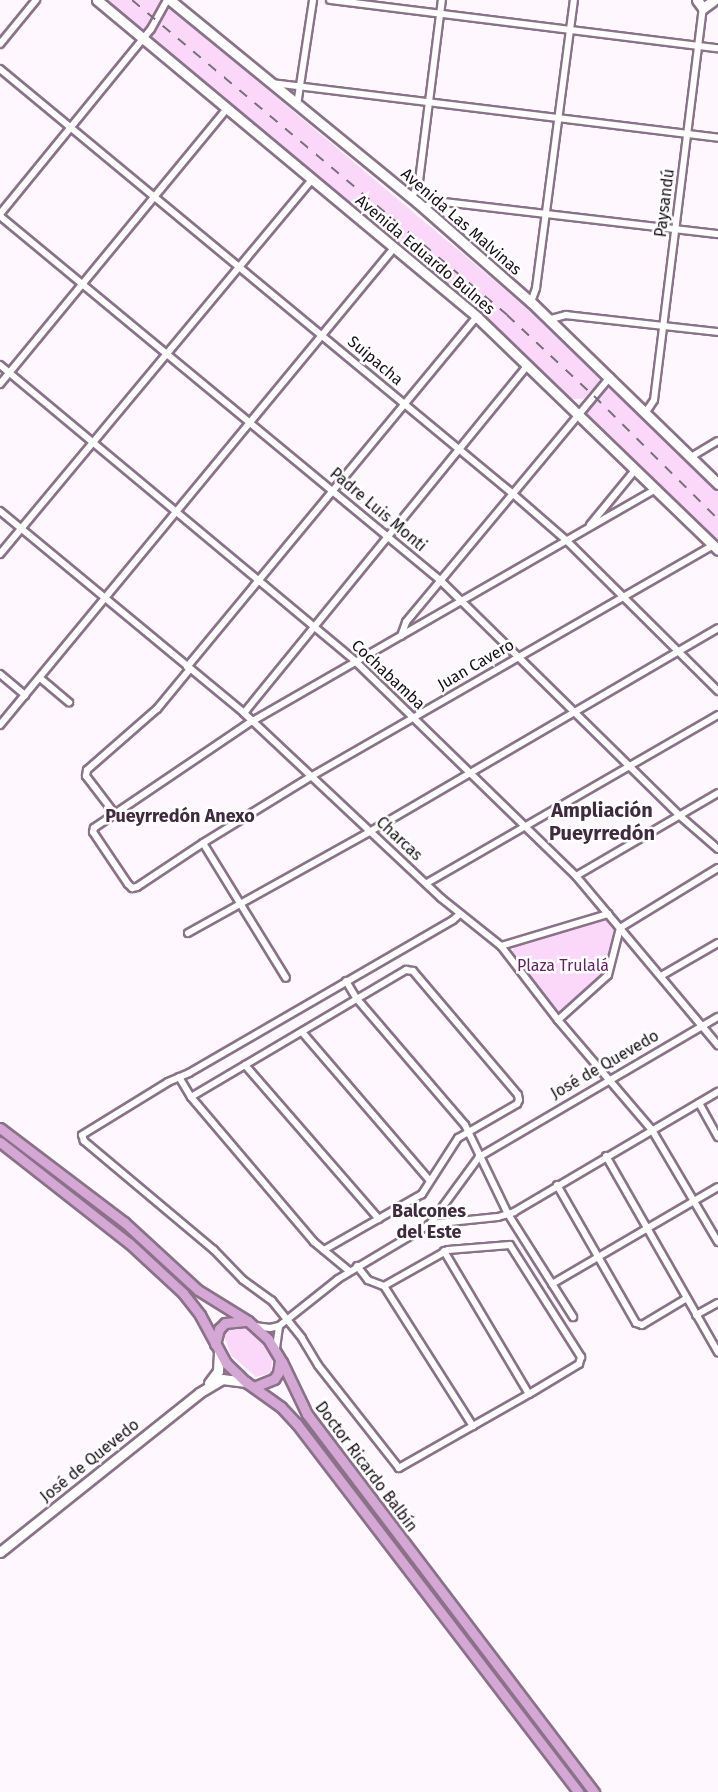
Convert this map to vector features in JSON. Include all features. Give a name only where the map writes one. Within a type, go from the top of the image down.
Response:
[{"type":"main road","name":"Avenida Eduardo Bulnes","points":[[97,0],[477,317],[716,548]]},
{"type":"main road","name":"Avenida Las Malvinas","points":[[169,0],[412,198],[531,302],[718,484]]},
{"type":"main road","points":[[697,0],[703,8],[714,0]]},
{"type":"main road","name":"Doctor Ricardo Balbín","points":[[0,1128],[124,1222],[208,1298],[251,1324],[278,1354],[307,1414],[594,1792]]},
{"type":"main road","name":"Doctor Ricardo Balbín","points":[[0,1142],[115,1231],[195,1307],[217,1348],[234,1372],[273,1400],[297,1424],[578,1792]]},
{"type":"main road","points":[[199,1393],[216,1374],[219,1329],[225,1323],[251,1324]]},
{"type":"main road","points":[[199,1393],[222,1379],[250,1384],[269,1383],[276,1377],[278,1354]]},
{"type":"main road","name":"José de Quevedo","points":[[0,1552],[199,1393]]},
{"type":"main road","points":[[490,1677],[500,1669]]},
{"type":"street","points":[[0,44],[36,0]]},
{"type":"street","points":[[0,215],[144,38],[169,0]]},
{"type":"street","points":[[297,105],[302,87],[313,0]]},
{"type":"street","points":[[330,0],[718,48]]},
{"type":"street","points":[[412,198],[419,182],[442,0]]},
{"type":"street","points":[[531,302],[536,288],[574,0]]},
{"type":"street","name":"Paysandú","points":[[646,412],[654,400],[665,324],[703,8]]},
{"type":"street","name":"Suipacha","points":[[0,69],[513,494],[567,541],[718,691]]},
{"type":"street","points":[[270,82],[718,138]]},
{"type":"street","points":[[0,384],[227,109]]},
{"type":"street","points":[[0,554],[312,180]]},
{"type":"street","points":[[423,208],[436,201],[718,234]]},
{"type":"street","name":"Padre Luis Monti","points":[[0,215],[82,285],[389,535],[463,601],[680,816],[718,849]]},
{"type":"street","points":[[0,725],[394,248]]},
{"type":"street","points":[[551,320],[566,315],[665,324],[718,332]]},
{"type":"street","points":[[477,317],[259,581],[157,709],[87,770],[86,776],[115,814],[252,721],[656,489]]},
{"type":"street","points":[[244,713],[528,364]]},
{"type":"street","name":"Cochabamba","points":[[0,365],[356,662],[576,876],[718,1045]]},
{"type":"street","points":[[401,636],[406,622],[610,377]]},
{"type":"street","points":[[691,457],[718,441]]},
{"type":"street","points":[[587,529],[635,470]]},
{"type":"street","name":"Charcas","points":[[0,512],[244,713],[460,914],[501,945],[558,1020],[651,1130],[718,1242]]},
{"type":"street","name":"Juan Cavero","points":[[115,814],[94,828],[93,832],[132,888],[312,776],[413,717],[623,596],[716,548]]},
{"type":"street","points":[[188,933],[370,831],[718,628]]},
{"type":"street","points":[[0,674],[25,695]]},
{"type":"street","points":[[40,678],[69,702]]},
{"type":"street","points":[[427,883],[526,828],[718,715]]},
{"type":"street","points":[[576,876],[718,793]]},
{"type":"street","points":[[203,843],[286,978]]},
{"type":"street","points":[[558,1020],[608,975],[620,928],[718,868]]},
{"type":"street","points":[[384,1286],[444,1251],[455,1248],[510,1245],[581,1357],[579,1364],[402,1468],[397,1466],[318,1365],[272,1300],[243,1280],[214,1250],[84,1141],[82,1135],[85,1131],[460,914]]},
{"type":"street","points":[[501,945],[608,914]]},
{"type":"street","points":[[661,976],[718,943]]},
{"type":"street","points":[[191,1097],[406,970],[413,971],[518,1095],[517,1104],[456,1141],[422,1194],[324,1250]]},
{"type":"street","points":[[346,981],[357,999],[469,1132],[508,1214],[573,1317]]},
{"type":"street","name":"José de Quevedo","points":[[479,1157],[718,1017]]},
{"type":"street","points":[[302,1032],[430,1181]]},
{"type":"street","points":[[245,1065],[379,1219]]},
{"type":"street","points":[[179,1077],[191,1097],[324,1250],[349,1271]]},
{"type":"street","points":[[278,1354],[276,1340],[279,1326],[357,1266],[430,1224],[508,1214],[718,1092]]},
{"type":"street","points":[[699,1103],[718,1137]]},
{"type":"street","points":[[606,1156],[718,1352]]},
{"type":"street","points":[[430,1224],[479,1157]]},
{"type":"street","points":[[557,1185],[636,1323],[642,1324],[687,1298]]},
{"type":"street","points":[[552,1284],[718,1187]]},
{"type":"street","points":[[444,1251],[529,1394]]},
{"type":"street","points":[[357,1266],[368,1280],[384,1286],[473,1426]]},
{"type":"street","points":[[696,1315],[718,1303]]},
{"type":"street","points":[[251,1324],[279,1326]]},
{"type":"green space","points":[[107,0],[161,0],[533,313],[600,374],[602,380],[583,399],[572,399],[486,317]]},
{"type":"green space","points":[[607,388],[613,388],[718,492],[718,547],[590,419],[586,413]]},
{"type":"green space","name":"Plaza Trulalá","points":[[604,919],[614,930],[607,968],[562,1011],[555,1011],[511,954],[515,946]]},
{"type":"green space","points":[[233,1326],[245,1326],[261,1341],[272,1359],[271,1373],[256,1377],[231,1355],[224,1332]]},
{"type":"railway","points":[[132,0],[507,315],[594,396],[718,519]]},
{"type":"district","name":"Pueyrredón Anexo","points":[[180,816]]},
{"type":"district","name":"Ampliación Pueyrredón","points":[[602,822]]},
{"type":"district","name":"Balcones del Este","points":[[429,1222]]}]
